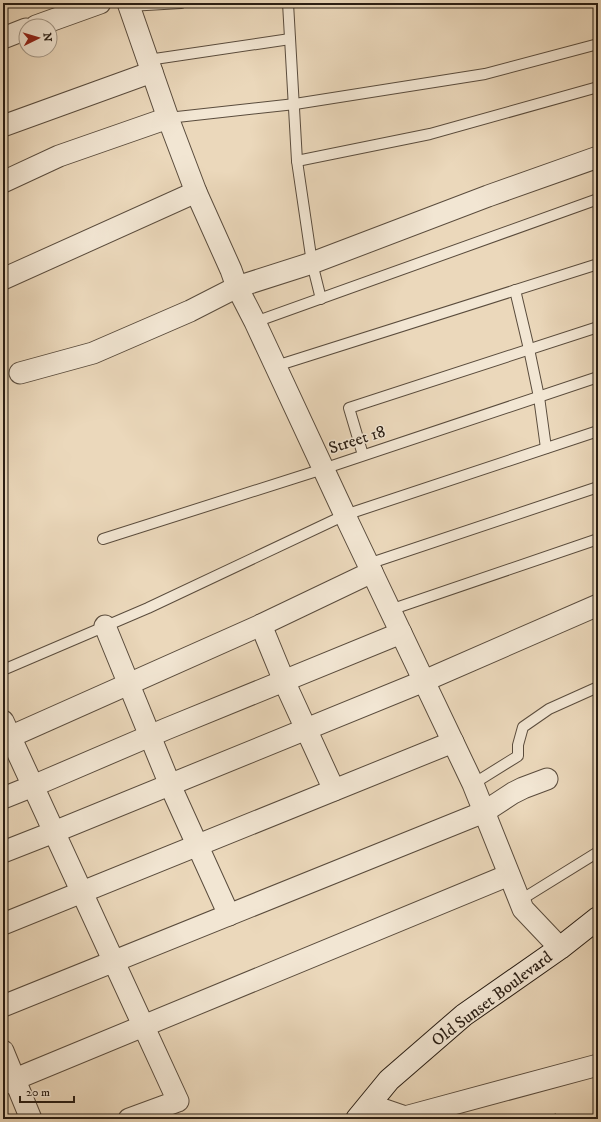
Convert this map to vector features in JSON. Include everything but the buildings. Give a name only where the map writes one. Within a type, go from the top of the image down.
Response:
[{"type":"street","points":[[58,18],[100,3]]},
{"type":"street","points":[[128,4],[196,192],[231,270],[237,287],[276,366],[323,469],[473,784],[523,909],[560,948]]},
{"type":"street","points":[[3,38],[18,32]]},
{"type":"street","points":[[3,126],[150,66]]},
{"type":"street","points":[[3,182],[59,156],[168,118]]},
{"type":"street","points":[[20,374],[93,353],[190,311],[237,287],[312,263],[488,196],[598,157]]},
{"type":"street","points":[[3,279],[196,192]]},
{"type":"street","points":[[129,1119],[178,1100],[33,786],[5,732],[128,684],[261,625],[370,568]]},
{"type":"street","points":[[3,852],[424,681],[598,605]]},
{"type":"street","points":[[261,625],[284,681],[334,790]]},
{"type":"street","points":[[105,626],[170,785],[229,915]]},
{"type":"street","points":[[3,798],[401,633]]},
{"type":"street","points":[[3,924],[453,742]]},
{"type":"street","points":[[3,1006],[484,812],[518,790],[547,779]]},
{"type":"street","points":[[8,1081],[509,875]]},
{"type":"street","name":"Old Sunset Boulevard","points":[[363,1112],[389,1080],[464,1015],[560,948],[598,918]]},
{"type":"street","points":[[3,1051],[8,1081],[31,1119]]},
{"type":"street","points":[[363,1112],[405,1117],[598,1065]]},
{"type":"lane","points":[[128,4],[181,3]]},
{"type":"lane","points":[[288,3],[295,104],[297,161],[312,263],[321,299]]},
{"type":"lane","points":[[150,66],[290,39]]},
{"type":"lane","points":[[168,118],[295,104],[485,74],[598,44]]},
{"type":"lane","points":[[297,161],[430,134],[598,87]]},
{"type":"lane","points":[[255,322],[598,199]]},
{"type":"lane","points":[[276,366],[598,264]]},
{"type":"lane","points":[[515,290],[539,397],[546,448]]},
{"type":"lane","points":[[363,455],[349,408],[598,327]]},
{"type":"lane","name":"Street 18","points":[[103,539],[323,469],[598,377]]},
{"type":"lane","points":[[3,670],[148,608],[345,515],[598,431]]},
{"type":"lane","points":[[370,568],[598,487]]},
{"type":"lane","points":[[390,610],[598,539]]},
{"type":"lane","points":[[473,784],[518,756],[518,745],[523,727],[549,709],[598,687]]},
{"type":"lane","points":[[520,901],[598,852]]}]
